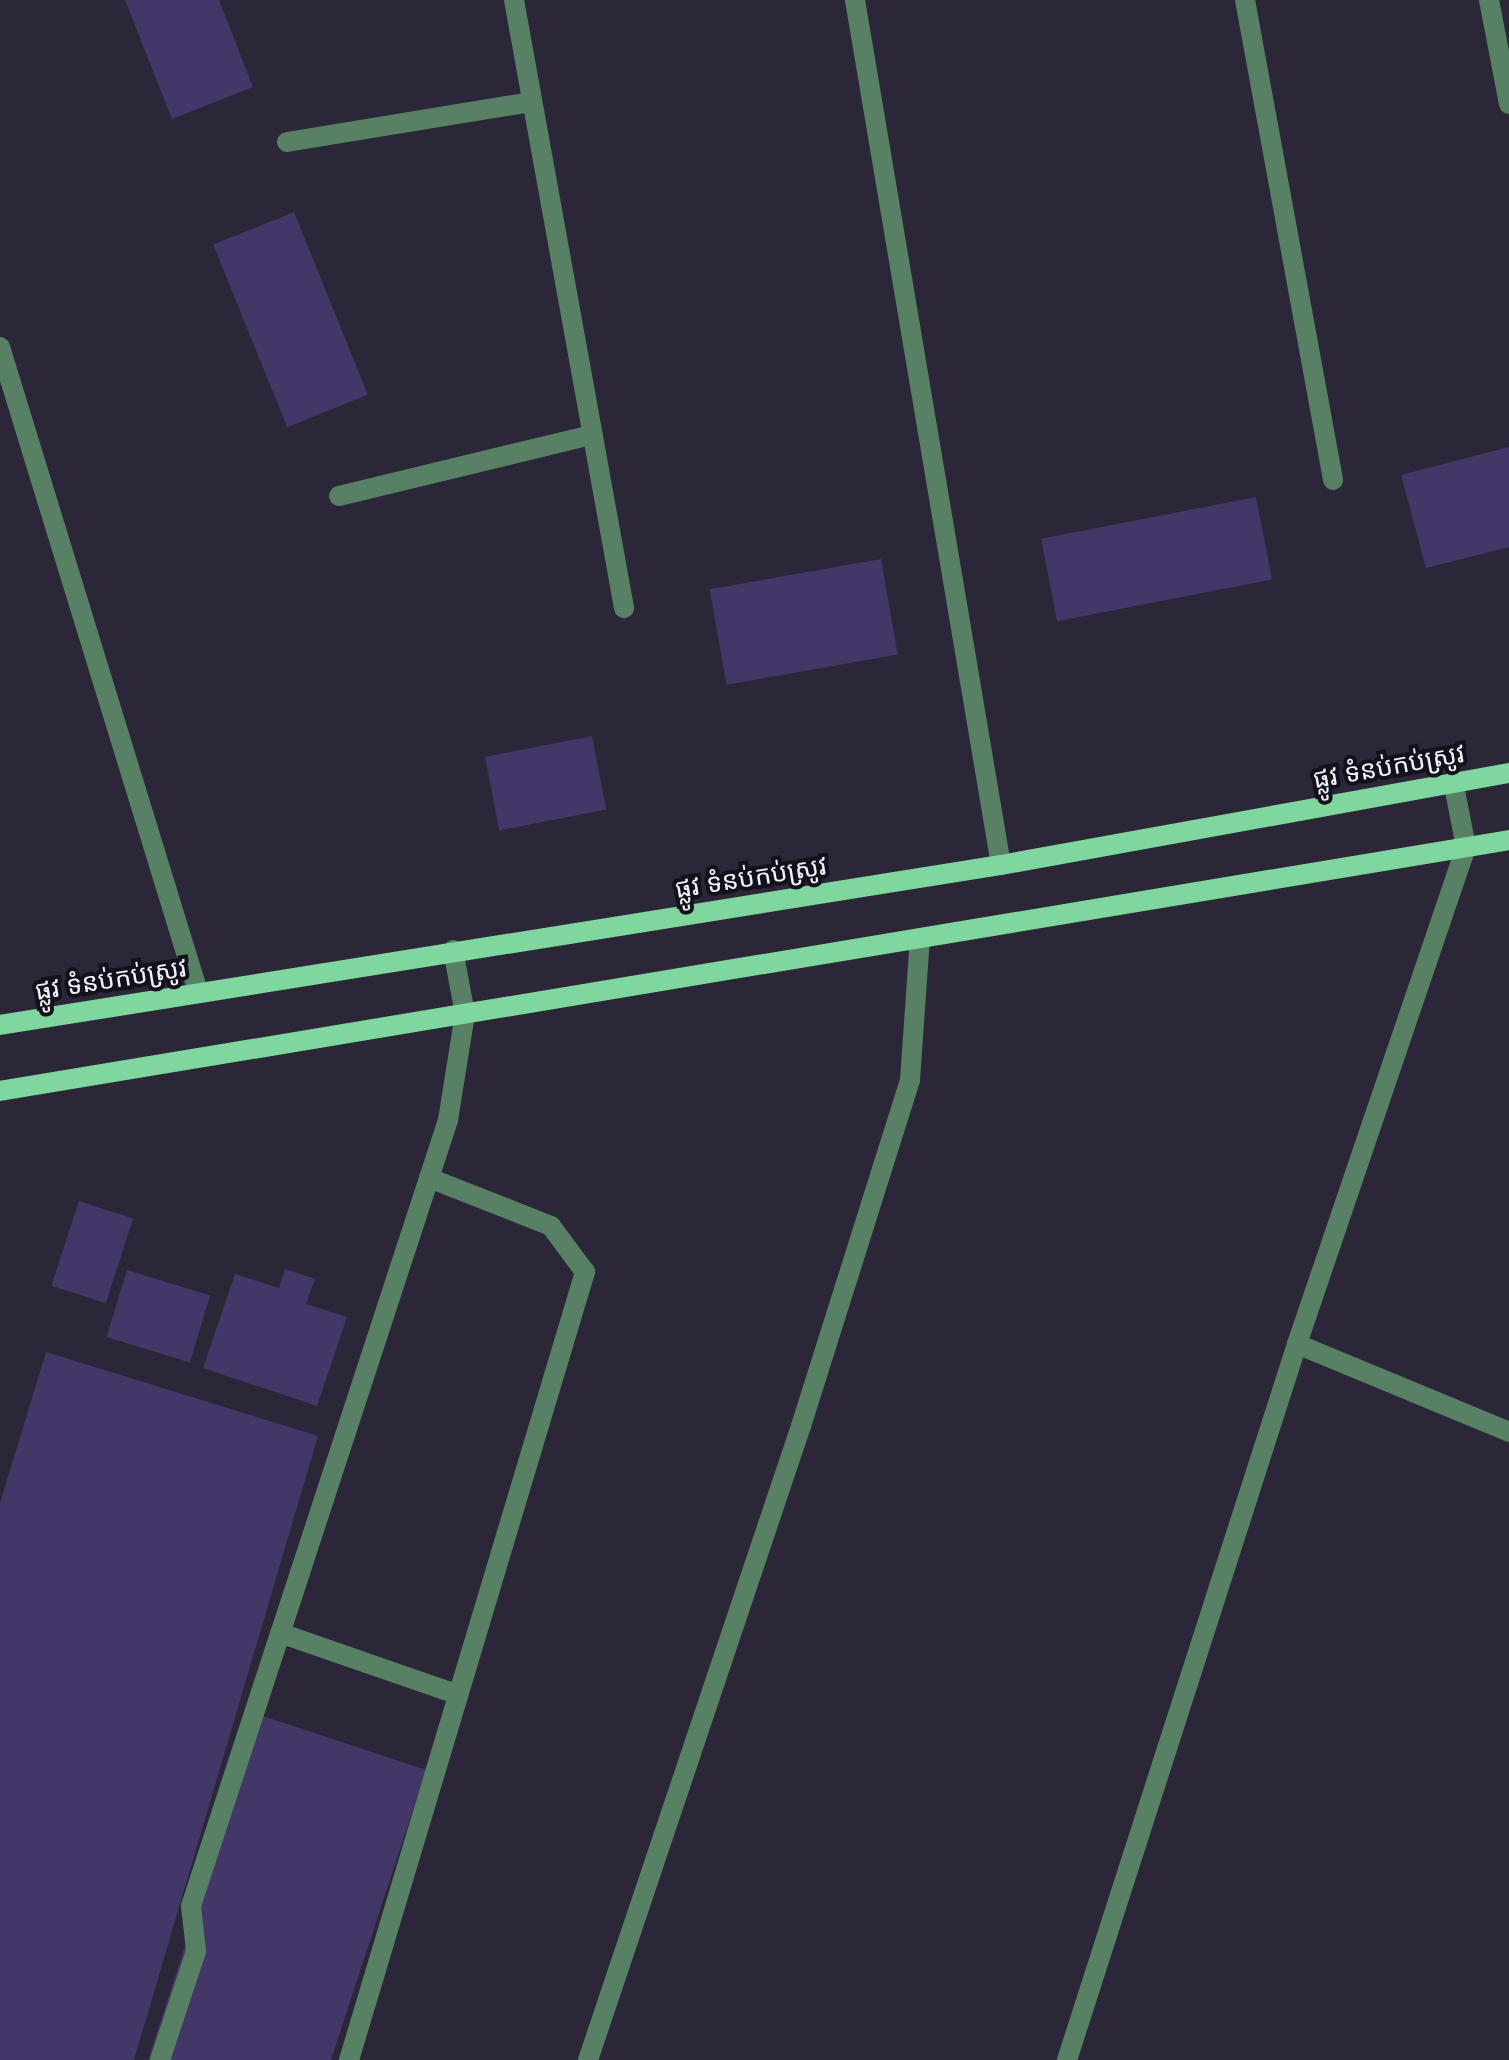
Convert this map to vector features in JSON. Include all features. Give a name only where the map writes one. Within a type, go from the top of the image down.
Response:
[{"type":"main road","name":"ផ្លូវ ទំនប់កប់ស្រូវ","points":[[0,1025],[453,950],[1001,865],[1509,773]]},
{"type":"main road","points":[[0,1091],[1509,840]]},
{"type":"street","points":[[514,0],[624,608]]},
{"type":"street","points":[[855,0],[1001,865]]},
{"type":"street","points":[[1245,0],[1333,480]]},
{"type":"street","points":[[1489,0],[1509,104]]},
{"type":"street","points":[[287,142],[532,102]]},
{"type":"street","points":[[0,347],[198,992]]},
{"type":"street","points":[[339,496],[592,435]]},
{"type":"street","points":[[1067,2060],[1297,1344],[1466,847],[1453,781]]},
{"type":"street","points":[[588,2060],[801,1426],[910,1080],[920,938]]},
{"type":"street","points":[[160,2060],[196,1951],[191,1906],[454,1096],[465,1014],[453,950]]},
{"type":"street","points":[[349,2060],[585,1272],[551,1226],[429,1178]]},
{"type":"street","points":[[1297,1344],[1509,1432]]},
{"type":"street","points":[[280,1633],[459,1695]]},
{"type":"building","points":[[125,0],[219,0],[253,87],[172,119]]},
{"type":"building","points":[[294,212],[368,395],[287,427],[213,245]]},
{"type":"building","points":[[1509,447],[1509,547],[1426,568],[1401,475]]},
{"type":"building","points":[[1256,497],[1272,579],[1057,621],[1041,539]]},
{"type":"building","points":[[881,559],[898,655],[726,685],[710,589]]},
{"type":"building","points":[[592,736],[606,810],[499,830],[485,757]]},
{"type":"building","points":[[79,1201],[133,1219],[106,1303],[51,1286]]},
{"type":"building","points":[[285,1269],[315,1279],[306,1304],[347,1317],[317,1406],[203,1368],[235,1274],[279,1288]]},
{"type":"building","points":[[127,1270],[210,1295],[190,1362],[107,1337]]},
{"type":"building","points":[[46,1352],[318,1436],[134,2060],[0,2060],[0,1503]]},
{"type":"building","points":[[260,1715],[426,1770],[331,2060],[148,2060]]}]
